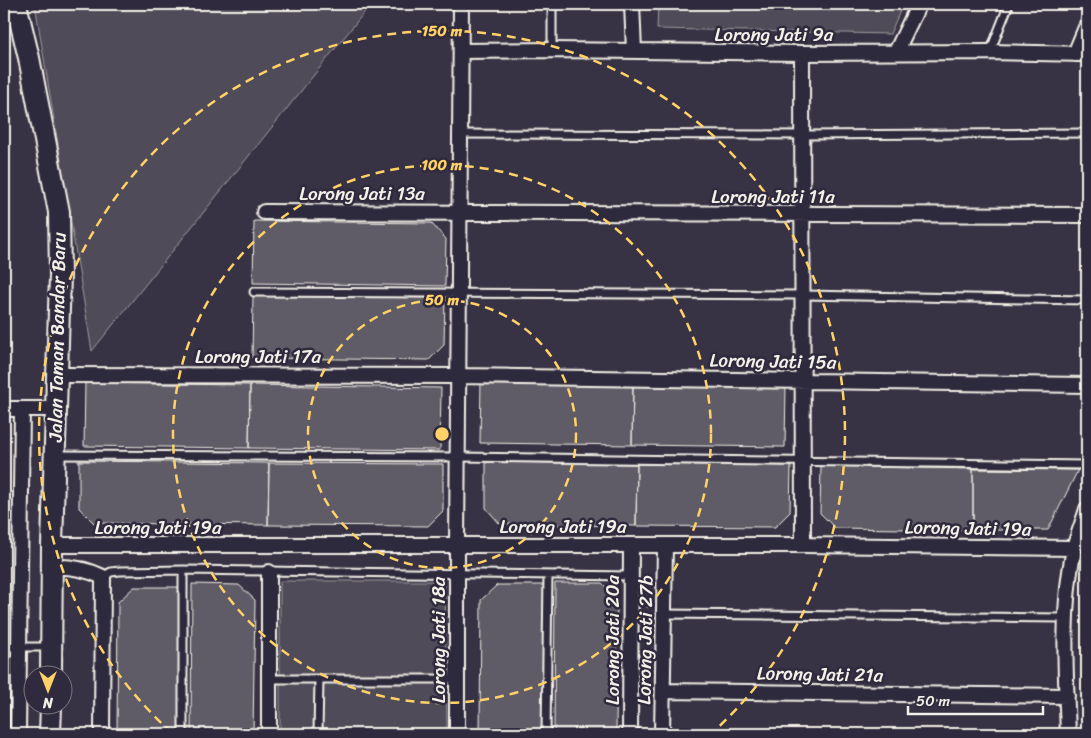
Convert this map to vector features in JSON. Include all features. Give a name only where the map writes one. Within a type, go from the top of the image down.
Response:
[{"type":"street","name":"Jalan Taman Bandar Baru","points":[[16,4],[29,58],[59,212],[60,274],[52,545],[51,666]]},
{"type":"street","name":"Lorong Jati 18a","points":[[457,734],[461,4]]},
{"type":"street","points":[[632,4],[634,51]]},
{"type":"street","points":[[896,52],[919,4]]},
{"type":"street","points":[[1081,54],[1087,25]]},
{"type":"street","name":"Lorong Jati 9a","points":[[461,51],[990,52],[1081,54]]},
{"type":"street","points":[[802,53],[803,545]]},
{"type":"street","name":"Lorong Jati 13a","points":[[264,212],[459,212]]},
{"type":"street","name":"Lorong Jati 11a","points":[[459,212],[1087,215]]},
{"type":"street","name":"Lorong Jati 17a","points":[[58,375],[458,376]]},
{"type":"street","name":"Lorong Jati 15a","points":[[458,376],[1087,384]]},
{"type":"street","points":[[4,409],[56,409]]},
{"type":"street","points":[[18,734],[22,410]]},
{"type":"street","points":[[1068,734],[1066,618],[1069,576],[1074,548],[1087,509]]},
{"type":"street","name":"Lorong Jati 19a","points":[[52,545],[803,545],[1074,548]]},
{"type":"street","name":"Lorong Jati 20a","points":[[630,734],[632,545]]},
{"type":"street","name":"Lorong Jati 27b","points":[[662,734],[665,546]]},
{"type":"street","points":[[52,567],[69,566],[103,577],[102,734]]},
{"type":"street","points":[[269,572],[269,734]]},
{"type":"street","name":"Lorong Jati 21a","points":[[663,691],[1067,696]]},
{"type":"street","points":[[50,716],[50,734]]},
{"type":"lane","points":[[552,4],[552,50]]},
{"type":"lane","points":[[990,52],[1009,4]]},
{"type":"lane","points":[[460,134],[803,135],[1087,133]]},
{"type":"lane","points":[[254,292],[803,295],[1087,300]]},
{"type":"lane","points":[[55,455],[458,457],[1087,465]]},
{"type":"lane","points":[[103,577],[111,572],[120,571],[183,570],[631,576]]},
{"type":"lane","points":[[183,570],[183,734]]},
{"type":"lane","points":[[546,734],[548,575]]},
{"type":"lane","points":[[664,614],[1066,618]]},
{"type":"lane","points":[[4,647],[52,647]]},
{"type":"lane","points":[[269,679],[457,678]]},
{"type":"lane","points":[[318,734],[319,679]]},
{"type":"shaded area","points":[[35,4],[371,4],[92,351]]},
{"type":"shaded area","points":[[658,4],[903,4],[890,34],[657,29]]},
{"type":"shaded area","points":[[280,581],[445,581],[447,734],[280,734]]},
{"type":"building","points":[[254,221],[431,223],[446,239],[445,286],[253,283]]},
{"type":"building","points":[[253,296],[445,298],[444,345],[429,360],[252,358]]},
{"type":"building","points":[[481,380],[633,383],[632,445],[480,443]]},
{"type":"building","points":[[85,383],[250,385],[249,448],[84,446]]},
{"type":"building","points":[[633,383],[786,385],[785,447],[632,445]]},
{"type":"building","points":[[250,385],[441,388],[440,450],[249,448]]},
{"type":"building","points":[[79,461],[269,463],[268,525],[94,523],[79,508]]},
{"type":"building","points":[[486,462],[637,464],[636,526],[500,524],[486,508]]},
{"type":"building","points":[[269,463],[443,464],[443,511],[428,526],[268,525]]},
{"type":"building","points":[[637,464],[791,466],[790,512],[775,527],[636,526]]},
{"type":"building","points":[[821,466],[973,469],[973,530],[835,528],[820,513]]},
{"type":"building","points":[[973,469],[1078,470],[1048,530],[973,530]]},
{"type":"building","points":[[555,583],[602,583],[617,598],[616,734],[554,734]]},
{"type":"building","points":[[192,584],[239,585],[255,600],[253,734],[191,734]]},
{"type":"building","points":[[497,585],[544,585],[543,734],[480,734],[481,600]]},
{"type":"building","points":[[134,587],[181,587],[180,734],[117,734],[118,602]]}]
